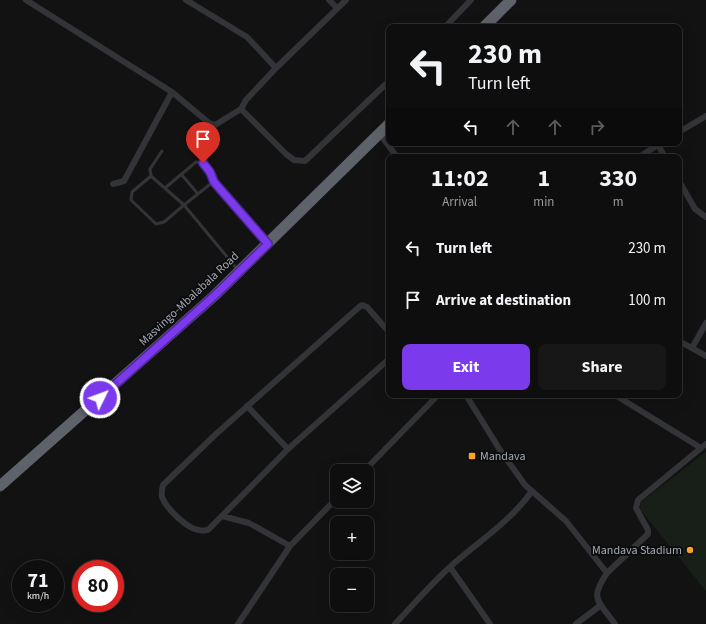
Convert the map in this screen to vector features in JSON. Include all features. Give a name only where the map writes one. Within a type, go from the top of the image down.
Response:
[{"type":"highway","points":[[487,24],[511,0]]},
{"type":"highway","name":"Masvingo-Mbalabala Road","points":[[0,486],[208,301],[268,244],[386,127]]},
{"type":"street","points":[[26,0],[172,92],[209,123],[215,125],[241,109],[246,100],[276,68],[346,0]]},
{"type":"street","points":[[186,0],[247,37],[276,68]]},
{"type":"street","points":[[329,0],[337,8]]},
{"type":"street","points":[[448,24],[471,0]]},
{"type":"street","points":[[241,109],[286,154],[294,160],[305,162],[386,84]]},
{"type":"street","points":[[113,184],[124,181],[172,92]]},
{"type":"street","points":[[682,130],[706,116]]},
{"type":"street","points":[[379,133],[386,142]]},
{"type":"street","points":[[644,154],[656,146]]},
{"type":"street","points":[[682,186],[695,209],[706,217]]},
{"type":"street","points":[[386,329],[367,307],[362,306],[358,308],[216,434],[163,485],[161,492],[162,498],[171,511],[188,526],[198,530],[208,530],[288,449],[386,362]]},
{"type":"street","points":[[692,348],[706,323]]},
{"type":"street","points":[[682,343],[706,356]]},
{"type":"street","points":[[371,464],[435,398]]},
{"type":"street","points":[[468,398],[500,450],[525,485],[566,522],[607,573]]},
{"type":"street","points":[[615,624],[596,598],[597,588],[607,573],[648,534],[648,530],[636,508],[638,500],[704,446],[620,398]]},
{"type":"street","points":[[247,406],[288,449]]},
{"type":"street","points":[[395,624],[450,567],[510,517],[523,504],[532,491]]},
{"type":"street","points":[[238,624],[290,546],[330,505]]},
{"type":"street","points":[[222,516],[249,523],[290,546]]},
{"type":"street","points":[[450,567],[490,624]]},
{"type":"street","points":[[576,624],[601,605]]},
{"type":"lane","points":[[162,151],[150,169],[151,176],[184,205],[239,272]]},
{"type":"lane","points":[[165,188],[196,162],[203,163],[210,172],[214,182],[268,244]]},
{"type":"lane","points":[[181,174],[198,194]]},
{"type":"lane","points":[[151,176],[132,192],[130,196],[131,200],[153,223],[156,224],[164,222],[214,182]]},
{"type":"shaded area","name":"Mandava Stadium","points":[[706,452],[706,591],[640,509],[641,502]]},
{"type":"place","name":"Mandava","points":[[472,456]]},
{"type":"place","name":"Mandava Stadium","points":[[690,550]]},
{"type":"route","points":[[100,398],[214,296],[268,244],[214,182],[210,172],[203,163]]}]
